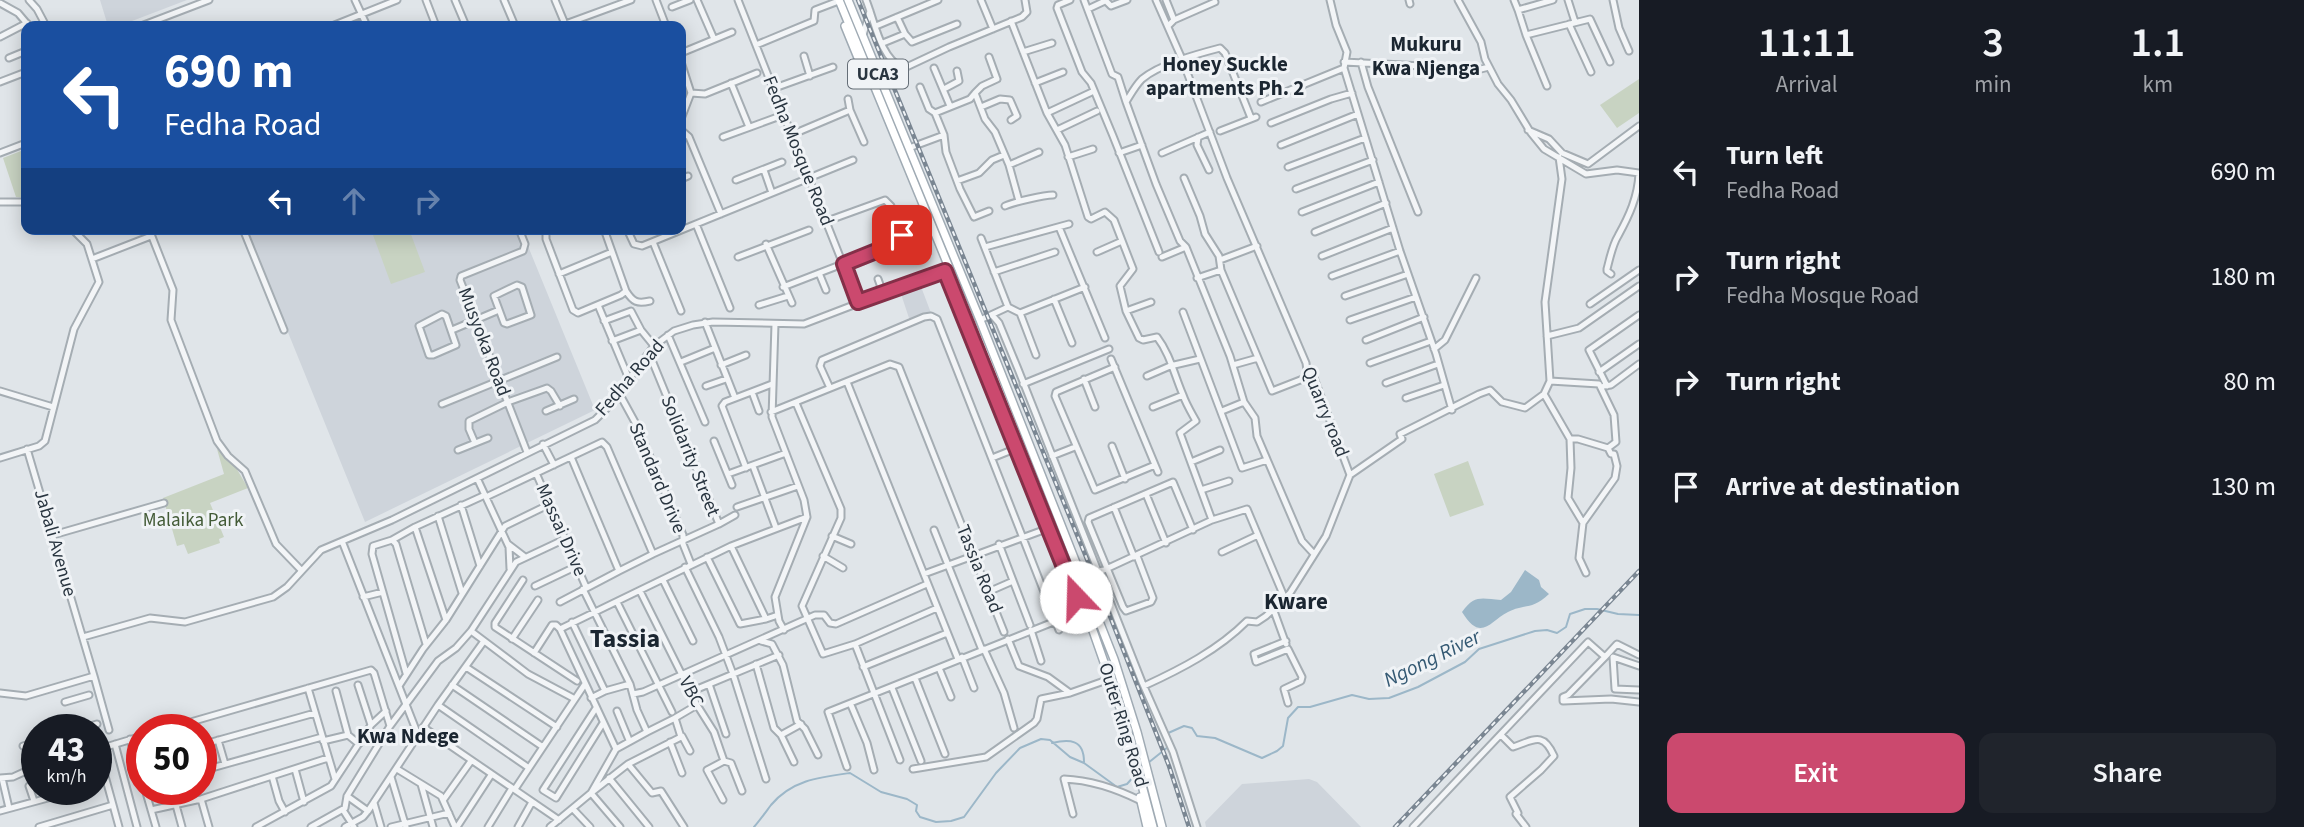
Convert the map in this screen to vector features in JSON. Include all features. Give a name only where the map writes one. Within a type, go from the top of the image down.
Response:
[{"type":"main road","name":"Outer Ring Road","points":[[848,0],[980,320],[1114,659],[1164,827]]},
{"type":"main road","name":"Outer Ring Road","points":[[837,1],[1061,546],[1124,729]]},
{"type":"main road","name":"UCA3","points":[[912,183],[1098,650],[1134,764],[1147,827]]},
{"type":"main road","name":"Outer Ring Road","points":[[1141,795],[1153,827]]},
{"type":"street","points":[[29,0],[43,21]]},
{"type":"street","points":[[154,21],[209,0]]},
{"type":"street","points":[[355,0],[364,21]]},
{"type":"street","points":[[345,21],[397,0]]},
{"type":"street","points":[[426,0],[434,21]]},
{"type":"street","points":[[455,0],[464,21]]},
{"type":"street","points":[[504,0],[513,21]]},
{"type":"street","points":[[555,0],[562,21]]},
{"type":"street","points":[[574,21],[631,0]]},
{"type":"street","points":[[656,0],[664,21]]},
{"type":"street","points":[[672,7],[690,0]]},
{"type":"street","points":[[697,0],[714,39]]},
{"type":"street","points":[[866,0],[894,64],[902,68]]},
{"type":"street","points":[[876,26],[938,0]]},
{"type":"street","points":[[981,0],[993,29]]},
{"type":"street","points":[[880,79],[1022,17],[1027,12],[1025,0]]},
{"type":"street","points":[[1070,0],[1057,8],[1082,72],[1094,91],[1160,255],[1186,247]]},
{"type":"street","points":[[1084,0],[1112,75],[1118,77],[1180,241],[1186,247],[1233,365],[1244,401],[1255,418],[1257,436],[1302,541],[1314,554]]},
{"type":"street","points":[[1088,9],[1105,0],[1111,6],[1127,0]]},
{"type":"street","name":"Quarry road","points":[[1144,686],[1201,656],[1231,637],[1247,621],[1257,622],[1274,611],[1296,584],[1326,536],[1350,475],[1313,376],[1307,371],[1156,0]]},
{"type":"street","points":[[1166,0],[1174,20]]},
{"type":"street","points":[[1330,0],[1347,52],[1344,65],[1365,138],[1399,251],[1424,317],[1451,410]]},
{"type":"street","points":[[1458,0],[1481,42],[1489,67],[1528,130],[1544,149],[1586,174],[1618,170],[1639,173],[1637,203],[1611,254],[1606,271],[1611,274]]},
{"type":"street","points":[[1514,0],[1547,86]]},
{"type":"street","points":[[1568,0],[1572,23],[1591,72]]},
{"type":"street","points":[[1613,0],[1619,28],[1629,51]]},
{"type":"street","name":"Fedha Mosque Road","points":[[740,1],[782,115],[858,302]]},
{"type":"street","points":[[756,45],[814,22],[814,11],[837,1]]},
{"type":"street","points":[[1518,10],[1549,1]]},
{"type":"street","points":[[1168,26],[1174,20],[1215,2]]},
{"type":"street","points":[[0,4],[18,13],[25,21]]},
{"type":"street","points":[[0,12],[7,8]]},
{"type":"street","points":[[863,36],[870,11]]},
{"type":"street","points":[[898,17],[905,34],[912,41],[957,24]]},
{"type":"street","points":[[1526,35],[1590,19],[1610,62]]},
{"type":"street","points":[[1011,21],[1047,113],[1065,145],[1088,217],[1091,219],[1105,212],[1110,214],[1122,241],[1133,269],[1120,286],[1126,311],[1139,338],[1158,338],[1174,366],[1183,395],[1196,421],[1180,433],[1212,520]]},
{"type":"street","points":[[0,37],[21,28]]},
{"type":"street","points":[[686,50],[732,32]]},
{"type":"street","points":[[883,43],[905,34]]},
{"type":"street","points":[[1023,52],[1052,43]]},
{"type":"street","points":[[1126,102],[1144,78],[1182,59],[1216,49],[1224,50],[1253,118],[1220,131]]},
{"type":"street","points":[[9,58],[21,53]]},
{"type":"street","points":[[804,56],[810,76]]},
{"type":"street","points":[[935,113],[972,98],[982,86],[997,79],[989,57]]},
{"type":"street","points":[[1361,62],[1368,87],[1418,212]]},
{"type":"street","points":[[1261,102],[1344,65],[1361,62],[1481,69],[1489,67]]},
{"type":"street","points":[[772,89],[834,67]]},
{"type":"street","points":[[934,68],[950,106]]},
{"type":"street","points":[[944,89],[959,81],[957,71]]},
{"type":"street","points":[[1035,83],[1063,72]]},
{"type":"street","points":[[691,93],[705,94],[757,73]]},
{"type":"street","points":[[0,82],[21,74]]},
{"type":"street","points":[[686,78],[691,93],[686,106]]},
{"type":"street","points":[[732,83],[749,127]]},
{"type":"street","points":[[920,87],[929,109],[935,113],[957,181],[977,223]]},
{"type":"street","points":[[1047,113],[1094,91]]},
{"type":"street","points":[[975,93],[1009,165],[1020,201]]},
{"type":"street","points":[[1271,124],[1352,93]]},
{"type":"street","points":[[848,99],[864,142]]},
{"type":"street","points":[[981,107],[1000,99],[1010,100],[1017,116],[1011,120]]},
{"type":"street","points":[[791,135],[850,110]]},
{"type":"street","points":[[1057,130],[1097,111]]},
{"type":"street","points":[[1281,145],[1358,114]]},
{"type":"street","points":[[723,137],[782,115]]},
{"type":"street","points":[[1528,130],[1549,139],[1562,153],[1588,164],[1639,128]]},
{"type":"street","points":[[1581,172],[1639,128]]},
{"type":"street","points":[[1163,153],[1210,132]]},
{"type":"street","points":[[686,134],[721,214]]},
{"type":"street","points":[[909,148],[944,135]]},
{"type":"street","points":[[1198,137],[1197,145],[1209,170]]},
{"type":"street","points":[[1289,167],[1365,138]]},
{"type":"street","points":[[0,153],[21,145]]},
{"type":"street","points":[[1119,153],[1142,145]]},
{"type":"street","points":[[1068,158],[1093,149]]},
{"type":"street","points":[[1009,165],[1039,152]]},
{"type":"street","points":[[957,181],[978,173],[992,160],[1004,155]]},
{"type":"street","points":[[1350,475],[1402,439],[1401,434],[1479,394],[1490,390],[1502,402],[1525,408],[1544,394],[1550,381],[1545,302],[1562,179],[1559,157]]},
{"type":"street","points":[[686,228],[853,160]]},
{"type":"street","points":[[1296,189],[1373,160]]},
{"type":"street","points":[[736,180],[782,162]]},
{"type":"street","points":[[764,170],[772,193]]},
{"type":"street","points":[[1184,178],[1205,234],[1220,260],[1221,270],[1273,392],[1313,376]]},
{"type":"street","points":[[1302,212],[1379,182]]},
{"type":"street","points":[[1005,206],[1053,195]]},
{"type":"street","points":[[783,287],[901,241],[902,235],[891,206],[885,200],[827,221]]},
{"type":"street","points":[[0,202],[21,202]]},
{"type":"street","points":[[1315,232],[1386,203]]},
{"type":"street","points":[[974,216],[989,211]]},
{"type":"street","points":[[696,224],[730,308]]},
{"type":"street","points":[[985,247],[1069,224]]},
{"type":"street","points":[[1059,227],[1105,338]]},
{"type":"street","points":[[1322,256],[1393,228]]},
{"type":"street","points":[[738,257],[766,244],[809,230]]},
{"type":"street","points":[[0,458],[45,441],[74,329],[99,282],[87,244],[78,235]]},
{"type":"street","points":[[92,259],[146,235]]},
{"type":"street","points":[[151,235],[174,294],[171,320],[217,441],[228,456],[245,471],[276,544],[302,570]]},
{"type":"street","points":[[245,235],[284,330]]},
{"type":"street","name":"Musyoka Road","points":[[521,235],[523,251],[460,278],[527,452]]},
{"type":"street","points":[[546,235],[575,312],[580,313],[626,291]]},
{"type":"street","points":[[606,235],[626,291],[633,301],[650,301]]},
{"type":"street","points":[[630,235],[635,244],[642,246],[670,235]]},
{"type":"street","points":[[981,238],[1008,307],[1020,313],[1036,355]]},
{"type":"street","points":[[1097,252],[1122,241]]},
{"type":"street","points":[[653,242],[681,311]]},
{"type":"street","points":[[766,244],[792,303]]},
{"type":"street","points":[[1220,260],[1256,246]]},
{"type":"street","points":[[1332,276],[1399,251]]},
{"type":"street","points":[[559,274],[612,252]]},
{"type":"street","points":[[994,272],[1055,252]]},
{"type":"street","points":[[1197,278],[1221,270]]},
{"type":"street","points":[[1590,304],[1639,270]]},
{"type":"street","name":"Fedha Road","points":[[83,637],[150,618],[185,622],[278,594],[321,550],[370,530],[595,420],[654,346],[684,327],[705,323],[804,324],[945,271]]},
{"type":"street","points":[[819,273],[826,290]]},
{"type":"street","points":[[1345,296],[1408,274]]},
{"type":"street","points":[[1434,349],[1445,340],[1476,278]]},
{"type":"street","points":[[878,279],[883,293]]},
{"type":"street","points":[[517,285],[521,286],[531,312],[530,317],[507,324],[499,310],[495,294],[517,285]]},
{"type":"street","points":[[1547,336],[1579,328],[1639,286]]},
{"type":"street","points":[[1020,313],[1085,287]]},
{"type":"street","points":[[760,305],[788,296]]},
{"type":"street","points":[[1350,320],[1416,298]]},
{"type":"street","points":[[1054,299],[1072,343]]},
{"type":"street","points":[[633,301],[631,311],[640,330],[654,346]]},
{"type":"street","points":[[1126,311],[1151,302]]},
{"type":"street","points":[[598,305],[629,379]]},
{"type":"street","points":[[980,320],[1008,307]]},
{"type":"street","points":[[452,330],[499,310]]},
{"type":"street","points":[[604,321],[631,311]]},
{"type":"street","points":[[1183,312],[1242,468],[1267,460]]},
{"type":"street","points":[[444,315],[452,330],[456,345],[429,355],[419,329],[420,324],[444,315]]},
{"type":"street","points":[[992,315],[999,323],[1177,762],[1197,827]]},
{"type":"street","points":[[1608,448],[1616,442],[1615,419],[1589,350],[1639,315]]},
{"type":"street","points":[[830,388],[820,366],[822,360],[924,317],[934,317],[940,323],[1059,630]]},
{"type":"street","points":[[1367,340],[1424,317]]},
{"type":"street","points":[[705,323],[735,398]]},
{"type":"street","points":[[775,324],[771,412],[807,517],[775,597],[784,630]]},
{"type":"street","points":[[612,341],[640,330]]},
{"type":"street","points":[[668,335],[705,422]]},
{"type":"street","points":[[1370,363],[1431,341]]},
{"type":"street","points":[[1599,372],[1639,344]]},
{"type":"street","points":[[681,362],[715,348]]},
{"type":"street","points":[[1023,384],[1108,349]]},
{"type":"street","name":"Solidarity Street","points":[[560,602],[653,554],[719,524],[649,353]]},
{"type":"street","points":[[721,365],[746,355]]},
{"type":"street","points":[[442,404],[557,357]]},
{"type":"street","points":[[1233,365],[1258,358]]},
{"type":"street","points":[[1111,359],[1115,367],[1157,469],[1095,490],[1055,394],[1115,367]]},
{"type":"street","points":[[1147,376],[1170,366],[1200,359]]},
{"type":"street","points":[[1386,383],[1438,364]]},
{"type":"street","points":[[1605,387],[1639,364]]},
{"type":"street","name":"Tassia Road","points":[[847,382],[890,365],[899,368],[1004,632]]},
{"type":"street","points":[[706,386],[726,379]]},
{"type":"street","points":[[1084,379],[1095,407]]},
{"type":"street","points":[[1550,381],[1595,383],[1605,387]]},
{"type":"street","points":[[771,412],[847,382],[947,633],[974,688]]},
{"type":"street","points":[[772,384],[725,402],[722,408],[765,497],[776,528]]},
{"type":"street","points":[[1406,398],[1444,385]]},
{"type":"street","points":[[475,443],[469,421],[508,402],[547,388],[560,405]]},
{"type":"street","points":[[0,391],[53,407]]},
{"type":"street","points":[[751,391],[760,411]]},
{"type":"street","name":"Standard Drive","points":[[619,393],[640,434],[684,540],[688,566],[733,674],[766,779]]},
{"type":"street","points":[[1544,394],[1570,439],[1568,498],[1583,523]]},
{"type":"street","points":[[1153,407],[1183,395]]},
{"type":"street","points":[[546,411],[574,399]]},
{"type":"street","points":[[1222,411],[1244,401]]},
{"type":"street","points":[[796,403],[841,509],[841,518],[803,603],[803,611],[823,654],[937,608]]},
{"type":"street","points":[[458,450],[488,438]]},
{"type":"street","points":[[1570,439],[1608,448],[1615,456],[1615,478],[1583,523],[1579,558],[1586,573]]},
{"type":"street","points":[[714,441],[732,485]]},
{"type":"street","points":[[406,673],[372,548],[415,527],[598,443],[605,444],[653,554]]},
{"type":"street","points":[[543,444],[554,465]]},
{"type":"street","points":[[1112,446],[1125,479]]},
{"type":"street","points":[[1052,456],[1075,447]]},
{"type":"street","points":[[992,458],[1017,448]]},
{"type":"street","name":"Jabali Avenue","points":[[27,449],[105,714]]},
{"type":"street","points":[[1191,462],[1220,450]]},
{"type":"street","points":[[728,474],[786,453]]},
{"type":"street","points":[[571,457],[619,571]]},
{"type":"street","name":"Massai Drive","points":[[536,473],[595,612],[630,684],[647,732]]},
{"type":"street","points":[[477,478],[508,544],[510,569]]},
{"type":"street","points":[[1201,490],[1229,481]]},
{"type":"street","points":[[1114,507],[1153,596],[1151,602],[1129,611],[1125,610],[1088,519],[1114,507],[1174,482],[1193,530]]},
{"type":"street","points":[[737,507],[798,486]]},
{"type":"street","points":[[1146,494],[1166,543]]},
{"type":"street","points":[[53,536],[164,503]]},
{"type":"street","points":[[399,686],[446,620],[505,526],[550,503]]},
{"type":"street","points":[[461,505],[480,566]]},
{"type":"street","points":[[1082,577],[1245,508],[1267,565],[1285,599]]},
{"type":"street","points":[[438,516],[462,593]]},
{"type":"street","points":[[719,524],[736,516]]},
{"type":"street","points":[[560,629],[731,545],[807,517]]},
{"type":"street","points":[[415,527],[446,620]]},
{"type":"street","points":[[924,574],[999,544],[1049,528]]},
{"type":"street","points":[[934,530],[1004,693],[1014,728]]},
{"type":"street","points":[[832,536],[851,544]]},
{"type":"street","points":[[1222,552],[1258,536]]},
{"type":"street","points":[[750,538],[753,547]]},
{"type":"street","points":[[311,827],[343,810],[347,796],[390,726],[438,661],[456,648],[471,631],[517,560],[565,539]]},
{"type":"street","points":[[393,540],[426,645]]},
{"type":"street","points":[[342,541],[418,735]]},
{"type":"street","points":[[508,544],[525,557]]},
{"type":"street","points":[[999,544],[1041,661]]},
{"type":"street","points":[[731,545],[766,619]]},
{"type":"street","points":[[823,556],[843,568]]},
{"type":"street","points":[[707,557],[740,624],[778,615]]},
{"type":"street","points":[[535,586],[577,566]]},
{"type":"street","points":[[523,580],[495,624],[496,628],[577,681]]},
{"type":"street","points":[[663,580],[693,641]]},
{"type":"street","points":[[988,592],[1013,581]]},
{"type":"street","points":[[633,694],[643,692],[807,618],[822,614],[836,624],[927,584]]},
{"type":"street","name":"VBC","points":[[640,591],[713,732],[724,761],[731,763],[742,790]]},
{"type":"street","points":[[363,597],[383,592]]},
{"type":"street","points":[[512,639],[538,600]]},
{"type":"street","points":[[617,602],[690,751]]},
{"type":"street","points":[[1274,611],[1302,677],[1301,681],[1284,690],[1288,703]]},
{"type":"street","points":[[375,625],[391,620]]},
{"type":"street","points":[[847,767],[828,713],[1008,639],[1030,627],[1056,621]]},
{"type":"street","points":[[572,622],[605,691]]},
{"type":"street","points":[[534,653],[552,625],[560,629],[616,749]]},
{"type":"street","points":[[471,631],[527,674],[575,699]]},
{"type":"street","points":[[863,667],[947,633]]},
{"type":"street","points":[[1008,639],[1019,666],[1048,677],[1070,693]]},
{"type":"street","points":[[345,827],[354,825],[374,803],[484,640]]},
{"type":"street","points":[[761,640],[772,644],[779,655],[797,721],[818,755]]},
{"type":"street","points":[[1286,641],[1254,654],[1255,662],[1288,649]]},
{"type":"street","points":[[1413,827],[1588,642],[1605,657]]},
{"type":"street","points":[[855,643],[900,760]]},
{"type":"street","points":[[1639,655],[1617,644],[1563,697],[1563,701],[1612,699],[1639,702]]},
{"type":"street","points":[[690,692],[779,655]]},
{"type":"street","points":[[1639,666],[1613,657],[1615,689],[1639,690]]},
{"type":"street","points":[[756,664],[774,728],[781,735],[794,762]]},
{"type":"street","points":[[466,667],[557,727]]},
{"type":"street","points":[[939,668],[951,698]]},
{"type":"street","points":[[217,714],[371,670],[390,726]]},
{"type":"street","points":[[0,693],[26,696],[94,676]]},
{"type":"street","points":[[915,678],[945,754]]},
{"type":"street","points":[[913,769],[986,757],[1034,723],[1041,699],[1070,693],[1107,680]]},
{"type":"street","points":[[488,827],[586,684]]},
{"type":"street","points":[[591,698],[630,684]]},
{"type":"street","points":[[709,684],[726,734]]},
{"type":"street","points":[[358,685],[371,724]]},
{"type":"street","points":[[452,685],[543,747]]},
{"type":"street","points":[[308,688],[335,779]]},
{"type":"street","points":[[892,688],[921,761]]},
{"type":"street","points":[[336,691],[348,735],[359,744]]},
{"type":"street","points":[[65,702],[89,695]]},
{"type":"street","points":[[438,705],[529,768]]},
{"type":"street","points":[[591,793],[616,749],[673,715],[697,705]]},
{"type":"street","points":[[851,705],[867,743],[874,770]]},
{"type":"street","points":[[596,708],[543,790],[556,797],[603,723]]},
{"type":"street","points":[[256,827],[331,786],[371,724],[386,711]]},
{"type":"street","points":[[617,711],[629,740]]},
{"type":"street","points":[[225,764],[218,740],[315,713]]},
{"type":"street","points":[[781,735],[801,724]]},
{"type":"street","points":[[424,727],[533,802],[556,824],[628,764],[682,736]]},
{"type":"street","points":[[217,766],[348,735]]},
{"type":"street","points":[[1502,735],[1513,747],[1533,740],[1544,740],[1551,746],[1554,756],[1510,797],[1518,813],[1516,814],[1526,827]]},
{"type":"street","points":[[112,745],[126,740]]},
{"type":"street","points":[[670,742],[682,773]]},
{"type":"street","points":[[115,744],[137,827]]},
{"type":"street","points":[[217,794],[328,758]]},
{"type":"street","points":[[444,799],[471,761]]},
{"type":"street","points":[[723,800],[707,770],[724,761]]},
{"type":"street","points":[[628,764],[652,793],[661,792],[684,827]]},
{"type":"street","points":[[295,769],[304,802]]},
{"type":"street","points":[[397,769],[444,799],[456,827],[491,775]]},
{"type":"street","points":[[9,808],[1,778],[21,773]]},
{"type":"street","points":[[272,776],[285,812]]},
{"type":"street","points":[[391,777],[406,825]]},
{"type":"street","points":[[609,778],[649,827]]},
{"type":"street","points":[[1073,814],[1064,779],[1082,780],[1141,795]]},
{"type":"street","points":[[421,784],[433,827]]},
{"type":"street","points":[[591,793],[620,827]]},
{"type":"street","points":[[347,796],[368,811]]},
{"type":"street","points":[[112,801],[119,827]]},
{"type":"street","points":[[518,827],[533,802]]},
{"type":"street","points":[[374,803],[381,827]]},
{"type":"street","points":[[0,811],[21,805]]},
{"type":"street","points":[[39,827],[113,805]]},
{"type":"street","points":[[150,805],[156,827]]},
{"type":"street","points":[[151,810],[176,805],[182,827]]},
{"type":"street","points":[[203,805],[209,827]]},
{"type":"street","points":[[573,808],[590,827]]},
{"type":"street","points":[[343,810],[354,825]]},
{"type":"street","points":[[391,827],[449,813]]},
{"type":"shaded area","points":[[100,0],[187,0],[132,21],[106,21]]},
{"type":"shaded area","points":[[248,235],[523,235],[595,410],[365,522]]},
{"type":"shaded area","points":[[920,284],[931,313],[910,321],[900,291]]},
{"type":"shaded area","points":[[1309,779],[1317,782],[1361,827],[1206,827],[1205,822],[1242,784]]},
{"type":"green space","points":[[1639,79],[1639,113],[1617,128],[1600,105]]},
{"type":"green space","points":[[21,151],[21,198],[16,197],[3,158]]},
{"type":"green space","points":[[373,235],[411,235],[425,272],[391,284]]},
{"type":"green space","name":"Malaika Park","points":[[217,449],[235,466],[248,488],[210,503],[224,537],[219,539],[220,543],[188,554],[184,544],[177,546],[163,498],[224,474]]},
{"type":"green space","points":[[1468,461],[1484,505],[1450,517],[1434,474]]},
{"type":"water","points":[[1525,570],[1539,580],[1541,587],[1549,594],[1533,605],[1508,612],[1485,627],[1480,628],[1469,621],[1462,612],[1471,602],[1479,599],[1501,600],[1511,592]]},
{"type":"waterway","name":"Ngong River","points":[[1166,734],[1184,726],[1192,728],[1197,736],[1215,738],[1262,758],[1283,746],[1288,718],[1298,707],[1310,707],[1352,695],[1369,699],[1389,698],[1418,687],[1465,662],[1479,649],[1535,631],[1557,633],[1566,627],[1570,614],[1585,609],[1639,615]]},
{"type":"waterway","name":"Ngong River","points":[[754,827],[771,805],[788,790],[817,778],[850,773],[881,792],[907,799],[917,805],[916,811],[920,817],[936,822],[951,821],[964,817],[996,773],[1020,748],[1041,739],[1050,740],[1070,757],[1084,763],[1117,787],[1127,784],[1136,774]]},
{"type":"waterway","points":[[1052,743],[1074,742],[1081,749],[1084,762]]},
{"type":"waterway","name":"Ngong River","points":[[1148,763],[1168,747]]},
{"type":"railway","points":[[858,0],[1100,591],[1169,766],[1189,827]]},
{"type":"railway","points":[[1395,827],[1639,571]]},
{"type":"district","name":"Mukuru Kwa Njenga","points":[[1426,56]]},
{"type":"district","name":"Honey Suckle apartments Ph. 2","points":[[1225,76]]},
{"type":"district","name":"Kware","points":[[1296,601]]},
{"type":"district","name":"Tassia","points":[[625,638]]},
{"type":"district","name":"Kwa Ndege","points":[[408,736]]},
{"type":"route","points":[[902,235],[901,241],[844,264],[858,302],[945,271],[1076,597]]}]
